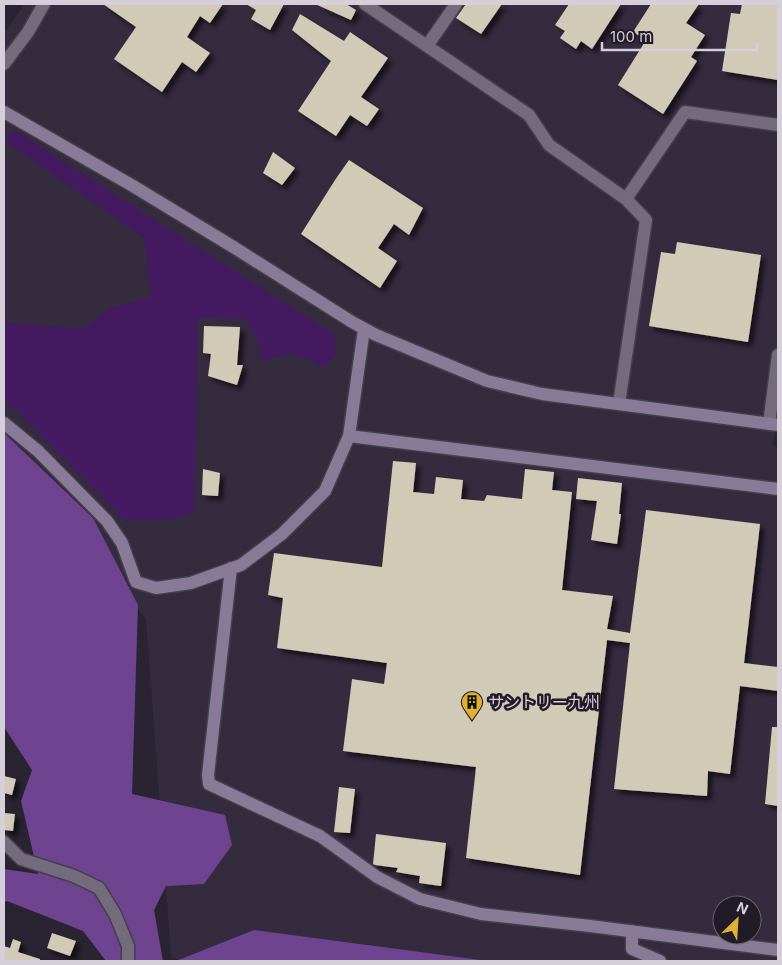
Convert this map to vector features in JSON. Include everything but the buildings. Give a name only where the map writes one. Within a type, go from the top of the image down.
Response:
[{"type":"street","points":[[4,64],[28,32],[44,4]]},
{"type":"street","points":[[365,4],[529,115],[549,145],[626,199],[646,220],[619,404]]},
{"type":"street","points":[[427,46],[456,4]]},
{"type":"street","points":[[4,112],[133,186],[352,322],[376,335],[487,381],[542,394],[773,425],[778,355]]},
{"type":"street","points":[[626,199],[685,112],[778,125]]},
{"type":"street","points":[[4,423],[38,451],[106,521],[122,543],[136,582],[156,588],[190,583],[241,565],[282,534],[325,492],[349,436],[364,328]]},
{"type":"street","points":[[349,436],[778,489]]},
{"type":"street","points":[[231,568],[208,775],[209,784],[320,836],[378,877],[420,898],[481,914],[778,950]]},
{"type":"street","points":[[4,842],[21,859],[74,876],[99,888],[115,914],[128,946],[128,961]]},
{"type":"street","points":[[632,931],[632,949],[660,961]]},
{"type":"shaded area","points":[[25,4],[778,4],[778,408],[773,446],[778,447],[778,961],[181,961],[171,957],[146,619],[4,437],[4,33]]},
{"type":"shaded area","points":[[14,130],[335,335],[336,355],[323,368],[311,361],[291,354],[260,361],[260,346],[246,319],[198,318],[194,513],[175,519],[125,521],[4,399],[4,322],[82,329],[110,308],[151,297],[144,238],[6,142]]},
{"type":"shaded area","points":[[4,433],[93,518],[138,605],[132,794],[225,815],[232,845],[204,884],[166,886],[154,910],[163,961],[106,961],[83,931],[7,901],[4,902],[4,869],[38,874],[21,801],[32,770],[4,727]]},
{"type":"shaded area","points":[[254,930],[488,961],[176,961]]},
{"type":"place","name":"サントリー九州","points":[[472,721]]}]
